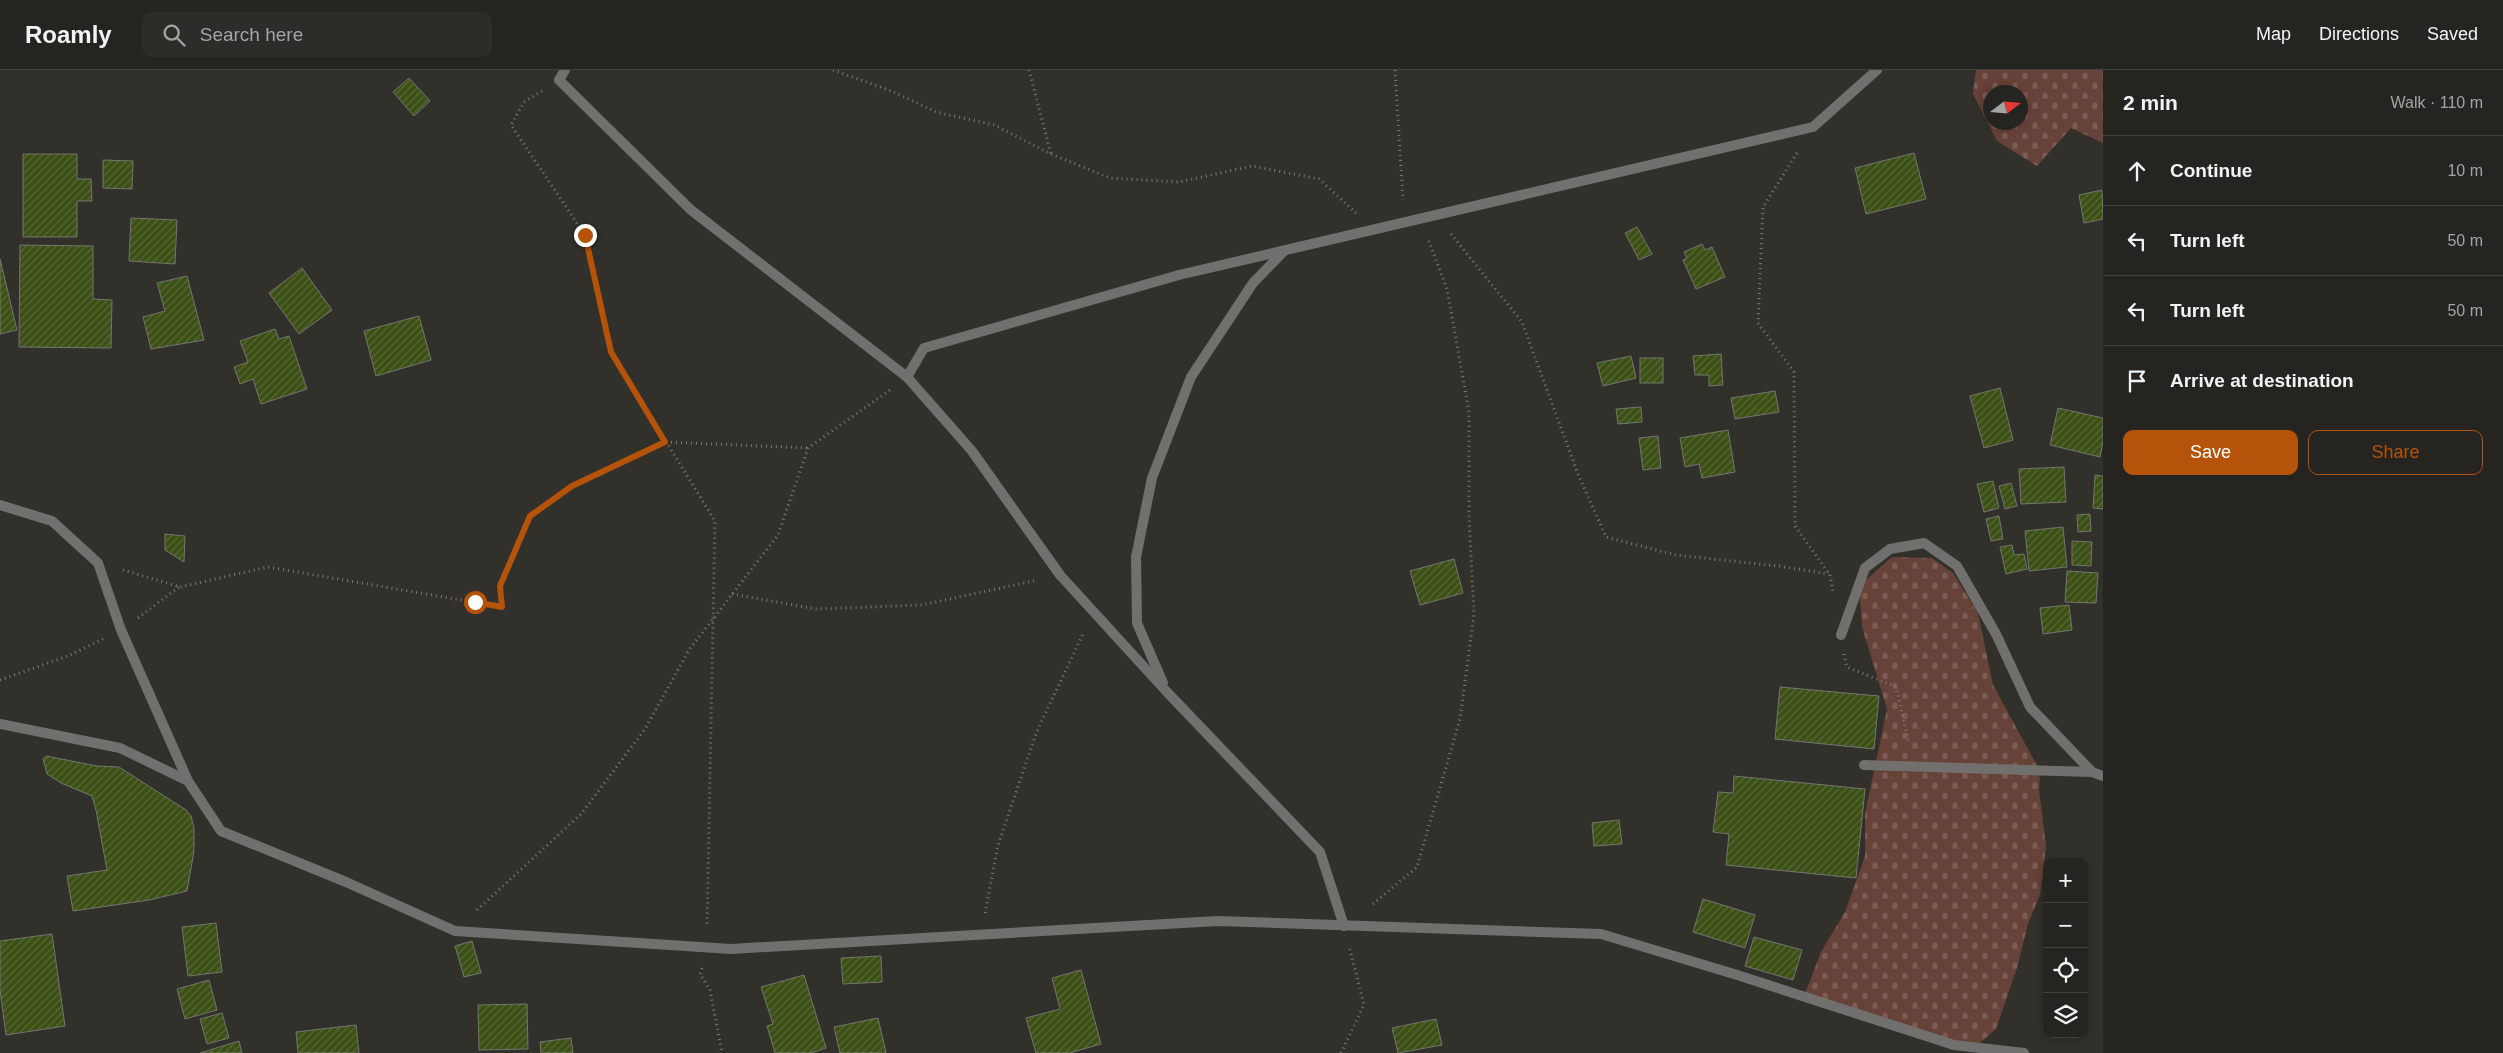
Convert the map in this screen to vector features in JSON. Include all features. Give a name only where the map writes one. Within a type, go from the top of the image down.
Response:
[{"type":"street","points":[[565,70],[559,80],[691,210],[907,377],[972,451],[1060,576],[1166,691],[1320,852],[1344,926]]},
{"type":"street","points":[[907,377],[924,348],[1179,275],[1437,216],[1813,126],[1877,70]]},
{"type":"street","points":[[1166,691],[1137,624],[1136,557],[1152,478],[1191,377],[1252,283],[1284,251]]},
{"type":"street","points":[[0,505],[52,521],[98,563],[121,630],[188,781],[221,831],[346,882],[455,931],[731,950],[1218,921],[1601,934],[1734,974],[1954,1045],[2024,1053]]},
{"type":"street","points":[[1841,635],[1865,568],[1890,549],[1924,543],[1957,566],[1996,634],[2030,707],[2092,772]]},
{"type":"street","points":[[0,724],[120,748],[188,781]]},
{"type":"street","points":[[1864,765],[2092,772],[2103,776]]},
{"type":"path","points":[[833,70],[894,92],[936,112],[994,125],[1051,154],[1110,178],[1179,182],[1252,166],[1319,179],[1375,230]]},
{"type":"path","points":[[1029,70],[1051,154]]},
{"type":"path","points":[[1395,70],[1405,223]]},
{"type":"path","points":[[559,80],[524,102],[511,125],[585,235],[611,352],[715,521],[715,616],[707,948],[700,974],[710,990],[722,1053]]},
{"type":"path","points":[[1813,126],[1763,207],[1758,323],[1794,372],[1795,526],[1830,574],[1847,667],[1896,687],[1914,767]]},
{"type":"path","points":[[1437,216],[1522,322],[1578,474],[1606,538],[1676,555],[1830,574]]},
{"type":"path","points":[[1341,1053],[1364,1005],[1344,926],[1417,868],[1460,720],[1474,614],[1470,516],[1469,412],[1447,289],[1420,219]]},
{"type":"path","points":[[455,931],[581,814],[645,729],[689,650],[778,535],[808,448],[907,377]]},
{"type":"path","points":[[0,680],[68,656],[121,630],[180,587],[268,567],[502,607],[500,586],[530,516],[572,486],[665,442],[808,448]]},
{"type":"path","points":[[98,563],[180,587]]},
{"type":"path","points":[[732,594],[816,609],[922,605],[1060,576]]},
{"type":"path","points":[[981,935],[998,845],[1037,731],[1094,611]]},
{"type":"green space","points":[[1976,70],[2103,70],[2103,143],[2071,128],[2037,166],[1997,141],[1991,130],[2028,130],[2028,85],[1983,85],[1983,114],[1973,94]]},
{"type":"green space","points":[[1892,557],[1932,558],[1953,573],[1978,613],[1993,685],[2040,771],[2039,790],[2046,846],[2043,858],[2040,895],[2028,924],[2017,968],[1996,1029],[1975,1047],[1804,996],[1821,952],[1845,912],[1865,856],[1865,813],[1887,709],[1862,627],[1859,586]]},
{"type":"building","points":[[409,78],[430,101],[414,116],[393,92]]},
{"type":"building","points":[[1914,153],[1926,199],[1866,214],[1855,168]]},
{"type":"building","points":[[23,154],[77,154],[77,179],[91,179],[92,201],[77,201],[77,237],[23,237]]},
{"type":"building","points":[[103,160],[133,161],[132,189],[103,188]]},
{"type":"building","points":[[2102,190],[2103,219],[2084,223],[2079,195]]},
{"type":"building","points":[[131,218],[177,220],[175,264],[129,261]]},
{"type":"building","points":[[1637,227],[1652,254],[1639,260],[1625,233]]},
{"type":"building","points":[[1702,244],[1705,250],[1712,247],[1725,277],[1696,289],[1683,260],[1687,258],[1684,252]]},
{"type":"building","points":[[20,245],[93,246],[93,299],[112,300],[111,348],[19,347]]},
{"type":"building","points":[[0,259],[17,330],[0,334]]},
{"type":"building","points":[[302,268],[332,310],[299,334],[269,293]]},
{"type":"building","points":[[187,276],[204,340],[151,349],[143,317],[165,311],[157,283]]},
{"type":"building","points":[[419,316],[431,360],[376,376],[364,331]]},
{"type":"building","points":[[275,329],[279,339],[289,336],[307,389],[261,404],[253,379],[240,384],[234,367],[248,362],[240,341]]},
{"type":"building","points":[[1721,354],[1723,385],[1709,386],[1709,375],[1695,375],[1693,356]]},
{"type":"building","points":[[1631,356],[1636,378],[1603,386],[1597,363]]},
{"type":"building","points":[[1640,358],[1663,358],[1663,383],[1640,383]]},
{"type":"building","points":[[2000,388],[2013,440],[1984,448],[1970,396]]},
{"type":"building","points":[[1775,391],[1779,412],[1735,419],[1731,398]]},
{"type":"building","points":[[1641,407],[1642,422],[1618,424],[1616,409]]},
{"type":"building","points":[[2058,408],[2103,418],[2103,441],[2100,457],[2050,445]]},
{"type":"building","points":[[1728,430],[1735,472],[1702,478],[1699,464],[1685,467],[1680,438]]},
{"type":"building","points":[[1658,436],[1661,468],[1643,470],[1639,438]]},
{"type":"building","points":[[2064,467],[2066,502],[2021,504],[2019,469]]},
{"type":"building","points":[[2095,475],[2103,476],[2103,509],[2093,508]]},
{"type":"building","points":[[1993,481],[1999,508],[1984,512],[1977,484]]},
{"type":"building","points":[[2011,483],[2017,506],[2005,509],[1999,486]]},
{"type":"building","points":[[2090,514],[2091,531],[2078,532],[2077,515]]},
{"type":"building","points":[[1999,516],[2003,539],[1991,541],[1986,519]]},
{"type":"building","points":[[2063,527],[2067,567],[2029,571],[2025,531]]},
{"type":"building","points":[[165,534],[185,536],[184,562],[165,550]]},
{"type":"building","points":[[2072,541],[2092,542],[2091,566],[2072,565]]},
{"type":"building","points":[[2012,545],[2014,555],[2024,554],[2027,569],[2006,574],[2000,547]]},
{"type":"building","points":[[1454,559],[1463,593],[1420,605],[1410,571]]},
{"type":"building","points":[[2067,571],[2098,573],[2096,603],[2065,602]]},
{"type":"building","points":[[2069,605],[2072,630],[2043,634],[2040,608]]},
{"type":"building","points":[[1780,687],[1879,696],[1874,749],[1775,739]]},
{"type":"building","points":[[46,756],[97,766],[119,767],[186,810],[191,816],[194,828],[194,851],[187,891],[149,900],[73,911],[67,876],[107,870],[92,796],[61,783],[47,774],[43,759]]},
{"type":"building","points":[[1734,776],[1865,789],[1856,878],[1726,865],[1729,834],[1713,832],[1718,792],[1733,793]]},
{"type":"building","points":[[1619,820],[1622,844],[1594,846],[1592,823]]},
{"type":"building","points":[[1703,899],[1755,915],[1745,948],[1693,932]]},
{"type":"building","points":[[216,923],[222,972],[188,976],[182,927]]},
{"type":"building","points":[[52,934],[65,1026],[6,1035],[0,990],[0,941]]},
{"type":"building","points":[[1754,937],[1802,950],[1793,980],[1745,966]]},
{"type":"building","points":[[472,941],[481,973],[464,977],[455,946]]},
{"type":"building","points":[[881,956],[882,982],[843,984],[841,958]]},
{"type":"building","points":[[1081,970],[1101,1044],[1069,1053],[1036,1053],[1026,1018],[1060,1009],[1052,978]]},
{"type":"building","points":[[804,975],[826,1048],[811,1053],[775,1053],[767,1026],[773,1024],[761,987]]},
{"type":"building","points":[[209,980],[217,1010],[185,1019],[177,989]]},
{"type":"building","points":[[527,1004],[528,1049],[479,1050],[478,1005]]},
{"type":"building","points":[[222,1013],[229,1038],[207,1044],[200,1019]]},
{"type":"building","points":[[878,1018],[886,1053],[840,1053],[834,1027]]},
{"type":"building","points":[[1436,1019],[1442,1045],[1398,1053],[1392,1028]]},
{"type":"building","points":[[356,1025],[359,1053],[298,1053],[296,1032]]},
{"type":"building","points":[[571,1038],[573,1053],[541,1053],[540,1042]]},
{"type":"building","points":[[239,1041],[242,1053],[200,1053]]},
{"type":"route","points":[[475,602],[502,607],[500,586],[530,516],[572,486],[665,442],[611,352],[585,235]]}]
